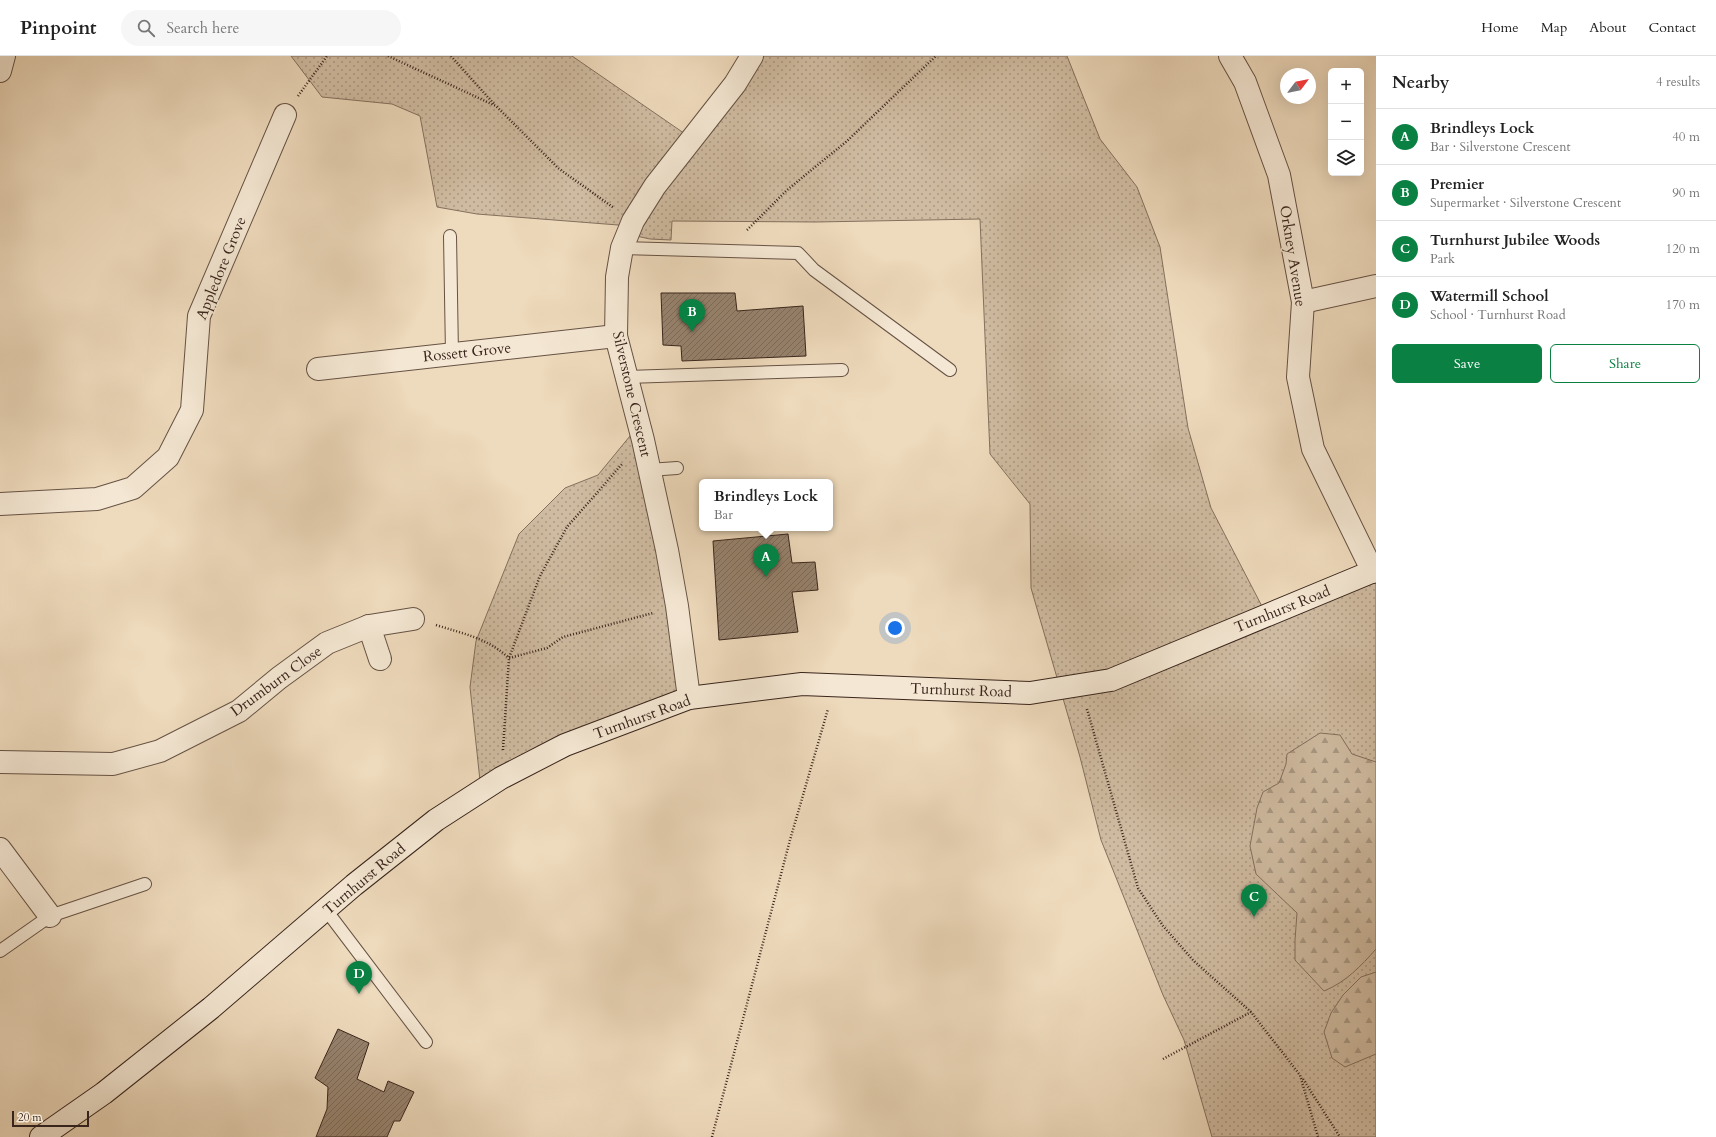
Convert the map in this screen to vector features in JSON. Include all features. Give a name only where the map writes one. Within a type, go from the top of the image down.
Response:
[{"type":"street","points":[[0,71],[4,56]]},
{"type":"street","name":"Silverstone Crescent","points":[[689,698],[677,606],[667,550],[643,440],[616,336],[617,277],[622,248],[633,221],[655,186],[734,84],[752,56]]},
{"type":"street","name":"Orkney Avenue","points":[[1230,56],[1245,82],[1279,175],[1303,302],[1298,377],[1313,448],[1374,571]]},
{"type":"street","name":"Appledore Grove","points":[[0,504],[97,499],[133,488],[168,457],[192,410],[199,316],[285,115]]},
{"type":"street","points":[[1303,302],[1376,286]]},
{"type":"street","name":"Rossett Grove","points":[[318,369],[616,336]]},
{"type":"street","name":"Turnhurst Road","points":[[41,1137],[104,1093],[211,1008],[354,885],[436,820],[501,778],[565,745],[689,698],[802,684],[1030,693],[1111,680],[1374,571]]},
{"type":"street","name":"Drumburn Close","points":[[0,762],[113,764],[160,751],[239,711],[279,678],[327,643],[369,626],[413,619]]},
{"type":"street","points":[[369,626],[380,659]]},
{"type":"street","points":[[0,849],[50,916]]},
{"type":"lane","points":[[450,236],[452,354]]},
{"type":"lane","points":[[622,248],[798,253],[814,270],[950,370]]},
{"type":"lane","points":[[626,377],[842,370]]},
{"type":"lane","points":[[649,470],[677,468]]},
{"type":"lane","points":[[0,951],[50,916],[145,884]]},
{"type":"lane","points":[[326,910],[426,1042]]},
{"type":"path","points":[[285,115],[327,56]]},
{"type":"path","points":[[388,56],[496,106]]},
{"type":"path","points":[[451,56],[496,106],[558,168],[633,221]]},
{"type":"path","points":[[747,230],[787,190],[848,141],[936,56]]},
{"type":"path","points":[[501,778],[509,658],[540,576],[567,527],[643,440]]},
{"type":"path","points":[[509,658],[547,648],[563,637],[677,606]]},
{"type":"path","points":[[413,619],[478,638],[496,647],[509,658]]},
{"type":"path","points":[[712,1137],[790,840],[834,685]]},
{"type":"path","points":[[1080,685],[1138,888],[1163,926],[1193,960],[1251,1012],[1300,1075],[1340,1137]]},
{"type":"path","points":[[1163,1059],[1251,1012]]},
{"type":"path","points":[[1300,1075],[1318,1137]]},
{"type":"green space","points":[[291,56],[572,56],[691,138],[751,56],[1067,56],[1100,139],[1137,187],[1160,247],[1188,428],[1211,508],[1267,616],[1376,571],[1376,1137],[1212,1137],[1184,1040],[1163,995],[1101,840],[1080,757],[1031,588],[1030,504],[990,454],[980,219],[816,222],[672,221],[671,240],[650,239],[627,234],[631,226],[477,214],[437,207],[420,116],[392,104],[322,97]]},
{"type":"green space","points":[[639,425],[689,698],[481,790],[470,687],[476,641],[519,534],[565,488],[598,475]]},
{"type":"green space","points":[[1320,733],[1340,735],[1352,754],[1376,762],[1376,949],[1346,978],[1324,991],[1295,960],[1297,913],[1256,874],[1250,846],[1257,808],[1263,792],[1279,783],[1286,764],[1287,754]]},
{"type":"green space","points":[[1376,972],[1376,1054],[1345,1067],[1332,1058],[1324,1032],[1331,1013],[1343,995],[1361,977]]},
{"type":"building","points":[[661,293],[735,293],[737,311],[803,306],[806,356],[682,361],[681,346],[663,345]]},
{"type":"building","points":[[788,534],[792,563],[815,562],[818,590],[792,592],[798,632],[719,640],[713,541]]},
{"type":"building","points":[[338,1029],[369,1043],[357,1079],[384,1092],[388,1081],[414,1092],[400,1121],[394,1121],[387,1137],[316,1137],[327,1109],[328,1087],[315,1078]]},
{"type":"place","name":"Premier","points":[[692,332]]},
{"type":"place","name":"Brindleys Lock","points":[[766,577]]},
{"type":"place","name":"Turnhurst Jubilee Woods","points":[[1254,917]]},
{"type":"place","name":"Watermill School","points":[[359,994]]}]
